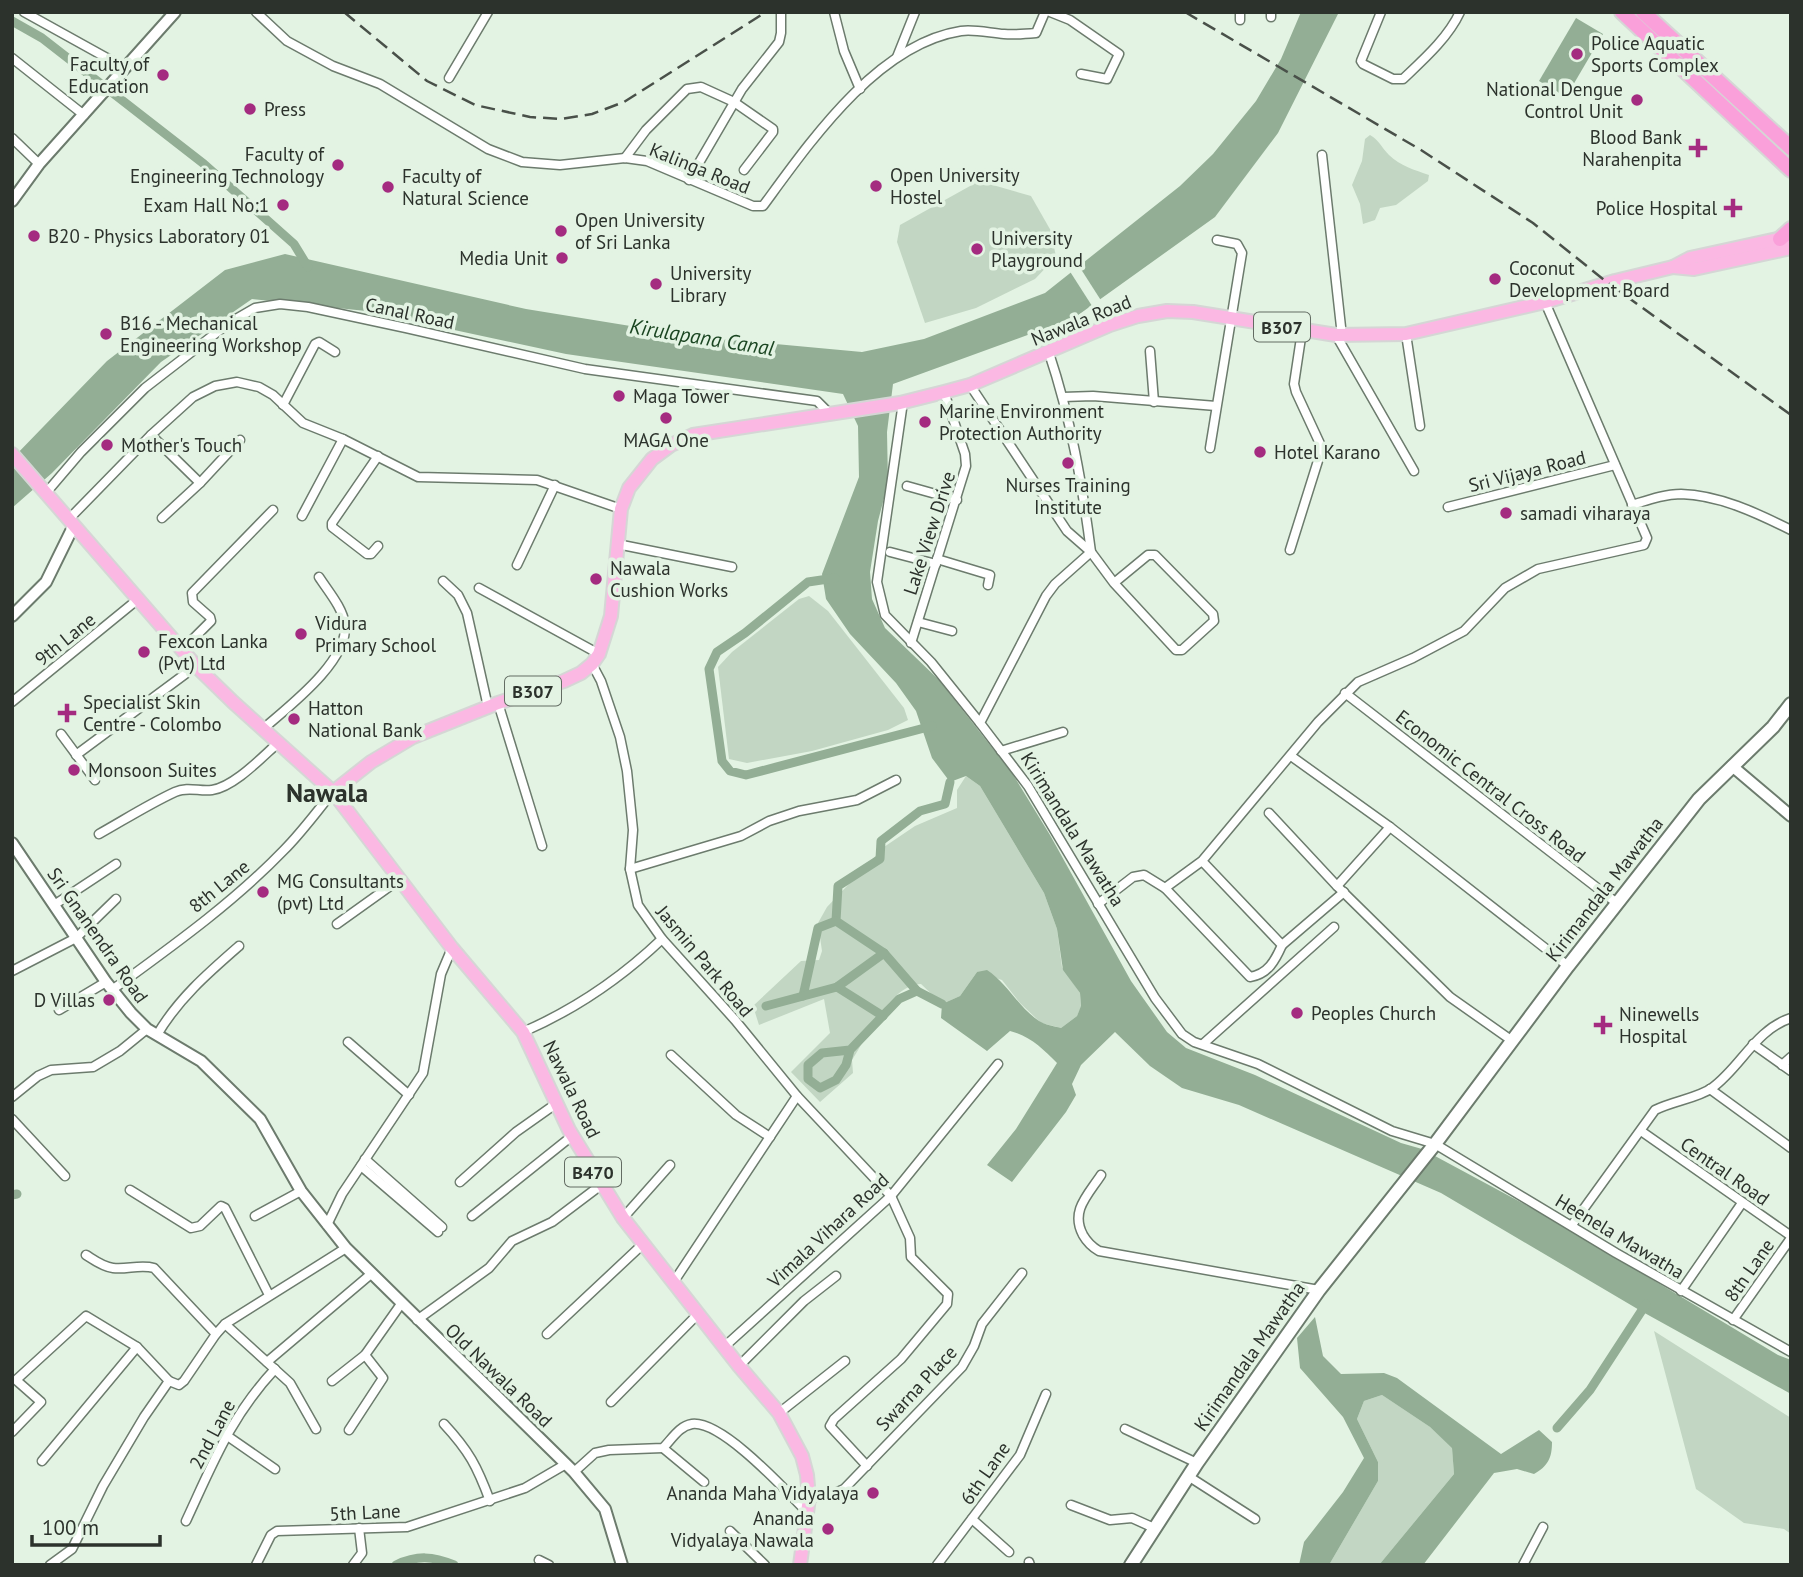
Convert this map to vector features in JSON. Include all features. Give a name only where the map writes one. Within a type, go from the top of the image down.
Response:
[{"type":"highway","points":[[1622,12],[1791,170]]},
{"type":"highway","points":[[1643,12],[1791,148]]},
{"type":"main road","name":"Nawala Road","points":[[621,509],[629,488],[652,459],[671,445],[694,435],[901,403],[944,392],[970,385],[1138,316],[1167,311],[1193,312],[1339,336],[1406,334],[1545,302],[1673,267],[1690,258],[1788,238]]},
{"type":"main road","name":"Nawala Road","points":[[12,454],[196,667],[333,792],[452,948],[523,1032],[572,1136],[601,1185],[673,1283],[779,1413],[802,1456],[809,1499],[800,1565]]},
{"type":"main road","name":"B307","points":[[333,792],[370,762],[413,737],[581,673],[595,659],[611,616],[621,509]]},
{"type":"main road","name":"Kirimandala Mawatha","points":[[1131,1565],[1188,1476],[1319,1290],[1435,1144],[1511,1040],[1699,799],[1773,727],[1791,704]]},
{"type":"street","points":[[24,12],[121,72]]},
{"type":"street","points":[[12,201],[39,164],[175,12]]},
{"type":"street","name":"Kalinga Road","points":[[256,12],[287,41],[333,66],[380,85],[488,149],[522,162],[560,165],[625,158],[646,161],[753,206],[763,206],[806,149],[860,89],[897,57],[923,42],[964,30],[1008,34],[1036,33],[1047,12]]},
{"type":"street","points":[[449,78],[488,12]]},
{"type":"street","points":[[689,180],[734,102],[779,42],[781,12]]},
{"type":"street","points":[[834,12],[844,51],[860,89]]},
{"type":"street","points":[[897,57],[915,12]]},
{"type":"street","points":[[1047,12],[1070,20],[1118,54],[1107,79],[1081,75]]},
{"type":"street","points":[[1381,12],[1361,61],[1392,79],[1403,79],[1426,57],[1456,21],[1460,12]]},
{"type":"street","points":[[12,58],[87,111]]},
{"type":"street","points":[[625,158],[646,130],[687,89],[701,87],[734,102],[773,130],[744,170]]},
{"type":"street","points":[[12,138],[39,164]]},
{"type":"street","points":[[1322,155],[1339,336],[1413,471]]},
{"type":"street","points":[[1210,449],[1242,253],[1237,244],[1217,240]]},
{"type":"street","points":[[1165,888],[1202,861],[1345,693],[1358,682],[1464,631],[1505,588],[1538,569],[1644,545],[1647,538],[1545,302]]},
{"type":"street","name":"Canal Road","points":[[46,492],[80,452],[145,388],[229,323],[255,308],[280,304],[308,307],[394,325],[585,369],[817,401],[836,412]]},
{"type":"street","points":[[1290,550],[1322,448],[1294,384],[1302,331]]},
{"type":"street","points":[[1406,334],[1420,426]]},
{"type":"street","points":[[283,405],[315,344],[319,342],[335,352]]},
{"type":"street","points":[[1150,351],[1154,402]]},
{"type":"street","points":[[1049,353],[1063,397],[1080,470],[1091,552]]},
{"type":"street","points":[[12,617],[46,582],[71,522],[151,435],[193,397],[215,386],[237,382],[259,387],[303,423],[343,439],[418,477],[518,479],[555,485],[621,509]]},
{"type":"street","points":[[970,385],[1067,531],[1091,552],[1114,583],[1176,650],[1182,650],[1214,621],[1213,614],[1156,555],[1148,555],[1114,583]]},
{"type":"street","name":"Lake View Drive","points":[[911,643],[966,466],[965,454],[944,392]]},
{"type":"street","points":[[1063,397],[1093,396],[1216,406]]},
{"type":"street","name":"Kirimandala Mawatha","points":[[901,403],[877,582],[885,615],[931,662],[1028,786],[1155,998],[1182,1034],[1194,1042],[1258,1064],[1392,1131],[1435,1144]]},
{"type":"street","points":[[151,435],[200,483]]},
{"type":"street","points":[[302,516],[343,439]]},
{"type":"street","points":[[162,518],[200,483],[240,440]]},
{"type":"street","points":[[378,456],[332,523],[332,527],[368,554],[378,547]]},
{"type":"street","name":"Sri Vijaya Road","points":[[1448,507],[1615,465]]},
{"type":"street","points":[[517,565],[555,485]]},
{"type":"street","points":[[907,486],[957,500]]},
{"type":"street","points":[[1632,505],[1666,495],[1692,496],[1756,512],[1791,530]]},
{"type":"street","points":[[182,650],[211,621],[211,617],[193,602],[192,593],[273,510]]},
{"type":"street","points":[[617,544],[732,567]]},
{"type":"street","points":[[890,552],[990,575],[988,584]]},
{"type":"street","points":[[980,723],[1046,596],[1055,584],[1091,552]]},
{"type":"street","points":[[263,729],[317,681],[339,647],[345,625],[337,605],[319,577]]},
{"type":"street","points":[[443,581],[458,595],[467,613],[493,705],[542,846]]},
{"type":"street","points":[[479,589],[595,659]]},
{"type":"street","name":"9th Lane","points":[[12,702],[137,600]]},
{"type":"street","points":[[918,622],[952,631]]},
{"type":"street","name":"Jasmin Park Road","points":[[595,659],[620,737],[627,771],[633,830],[629,869],[638,905],[662,939],[797,1096],[891,1196],[910,1238],[911,1257],[948,1294],[947,1304],[901,1359],[834,1419],[830,1426],[867,1466]]},
{"type":"street","points":[[76,755],[196,667]]},
{"type":"street","name":"Economic Central Cross Road","points":[[1345,693],[1618,904]]},
{"type":"street","points":[[1001,751],[1063,732]]},
{"type":"street","points":[[61,734],[95,780]]},
{"type":"street","points":[[99,834],[178,791],[211,791],[222,787],[278,743]]},
{"type":"street","points":[[1291,756],[1390,827],[1568,966]]},
{"type":"street","points":[[1732,766],[1791,816]]},
{"type":"street","points":[[629,869],[741,836],[769,821],[799,811],[857,800],[896,780]]},
{"type":"street","name":"8th Lane","points":[[59,1010],[109,986],[168,949],[260,874],[287,848],[333,792]]},
{"type":"street","points":[[1269,813],[1340,889],[1450,997],[1511,1040]]},
{"type":"street","points":[[1098,904],[1133,877],[1144,875],[1165,888],[1250,977],[1261,975],[1275,961],[1282,945],[1340,889],[1390,827]]},
{"type":"street","name":"Sri Gnanendra Road","points":[[12,843],[109,986],[147,1029],[201,1060],[260,1119],[301,1191],[327,1225]]},
{"type":"street","points":[[1202,861],[1282,945]]},
{"type":"street","points":[[54,905],[116,863]]},
{"type":"street","points":[[337,924],[401,879]]},
{"type":"street","points":[[12,971],[76,938],[116,900]]},
{"type":"street","points":[[1203,1044],[1334,927]]},
{"type":"street","points":[[523,1032],[609,985],[629,971],[662,939]]},
{"type":"street","points":[[157,1035],[168,1016],[205,976],[239,946]]},
{"type":"street","points":[[327,1225],[342,1194],[423,1073],[441,974],[452,948]]},
{"type":"street","points":[[1572,1225],[1655,1110],[1672,1101],[1710,1090],[1731,1071],[1753,1044],[1768,1031],[1791,1018]]},
{"type":"street","points":[[12,1097],[38,1076],[51,1070],[93,1067],[120,1051],[147,1029]]},
{"type":"street","points":[[348,1042],[409,1096]]},
{"type":"street","points":[[1753,1044],[1791,1072]]},
{"type":"street","points":[[671,1055],[736,1115],[770,1137]]},
{"type":"street","points":[[1782,1065],[1791,1057]]},
{"type":"street","name":"Vimala Vihara Road","points":[[723,1347],[891,1196],[998,1064]]},
{"type":"street","points":[[1710,1090],[1791,1148]]},
{"type":"street","points":[[673,1283],[797,1096]]},
{"type":"street","points":[[460,1182],[516,1132],[556,1103]]},
{"type":"street","points":[[12,1119],[65,1177]]},
{"type":"street","name":"Central Road","points":[[1641,1132],[1788,1235]]},
{"type":"street","points":[[472,1216],[572,1136]]},
{"type":"street","name":"Heenela Mawatha","points":[[1435,1144],[1681,1291],[1791,1352]]},
{"type":"street","points":[[363,1163],[440,1229]]},
{"type":"street","points":[[623,1218],[670,1165]]},
{"type":"street","points":[[1101,1175],[1078,1210],[1078,1224],[1091,1246],[1098,1251],[1319,1290]]},
{"type":"street","points":[[417,1320],[489,1268],[512,1241],[552,1222],[601,1185]]},
{"type":"street","points":[[130,1190],[191,1228],[200,1226],[221,1206],[225,1209],[270,1295]]},
{"type":"street","points":[[255,1216],[301,1191]]},
{"type":"street","points":[[1681,1291],[1742,1203]]},
{"type":"street","name":"8th Lane","points":[[1733,1320],[1788,1235],[1791,1221]]},
{"type":"street","name":"Old Nawala Road","points":[[327,1225],[371,1275],[570,1468],[605,1508],[619,1563]]},
{"type":"street","points":[[547,1334],[643,1244]]},
{"type":"street","points":[[12,1432],[41,1402],[14,1380],[86,1316],[137,1347],[169,1381],[179,1385],[225,1324],[346,1248]]},
{"type":"street","points":[[86,1255],[103,1266],[113,1268],[154,1268],[216,1334]]},
{"type":"street","name":"Swarna Place","points":[[809,1499],[831,1495],[844,1489],[962,1367],[982,1324],[1022,1273]]},
{"type":"street","points":[[267,1362],[371,1275]]},
{"type":"street","points":[[739,1366],[804,1301],[836,1276]]},
{"type":"street","points":[[332,1381],[365,1355],[401,1304]]},
{"type":"street","points":[[611,1402],[698,1314]]},
{"type":"street","points":[[225,1324],[290,1383],[316,1429]]},
{"type":"street","points":[[41,1461],[137,1347]]},
{"type":"street","points":[[349,1430],[383,1378],[365,1355]]},
{"type":"street","points":[[779,1413],[845,1362]]},
{"type":"street","name":"2nd Lane","points":[[186,1521],[226,1435],[251,1394],[275,1369]]},
{"type":"street","points":[[50,1565],[67,1555],[76,1542],[89,1510],[144,1417],[169,1381]]},
{"type":"street","name":"6th Lane","points":[[937,1565],[1020,1455],[1046,1394]]},
{"type":"street","points":[[444,1424],[464,1446],[478,1468],[490,1500]]},
{"type":"street","points":[[704,1482],[663,1448],[682,1427],[694,1424],[709,1428],[740,1448],[807,1512]]},
{"type":"street","points":[[1125,1429],[1197,1463]]},
{"type":"street","points":[[226,1435],[275,1469]]},
{"type":"street","name":"5th Lane","points":[[256,1565],[271,1535],[277,1531],[407,1527],[524,1488],[570,1468],[595,1453],[663,1448]]},
{"type":"street","points":[[1188,1476],[1255,1519]]},
{"type":"street","points":[[1071,1504],[1110,1520],[1132,1518],[1154,1528]]},
{"type":"street","points":[[972,1519],[1009,1552]]},
{"type":"street","points":[[1523,1565],[1543,1527]]},
{"type":"street","points":[[353,1565],[362,1553],[359,1528]]},
{"type":"street","points":[[730,1531],[765,1565]]},
{"type":"street","points":[[539,1560],[549,1565]]},
{"type":"shaded area","points":[[1301,12],[1339,12],[1278,133],[1215,217],[1074,318],[893,384],[887,432],[888,483],[878,521],[870,572],[872,599],[885,628],[939,680],[1012,773],[1050,835],[1131,981],[1167,1032],[1186,1048],[1255,1075],[1401,1143],[1422,1149],[1550,1218],[1778,1355],[1791,1360],[1791,1394],[1641,1311],[1441,1193],[1239,1105],[1182,1088],[1150,1066],[1115,1032],[1081,1065],[1072,1084],[1076,1095],[1066,1112],[1012,1182],[987,1165],[1016,1129],[1057,1063],[1030,1040],[1010,1031],[987,1051],[941,1018],[942,1004],[960,996],[977,972],[987,970],[1039,1021],[1061,1028],[1077,1016],[1081,1006],[1080,993],[1063,970],[1057,929],[1044,893],[980,786],[966,776],[950,782],[932,758],[916,711],[896,683],[850,634],[826,599],[822,574],[859,477],[858,426],[843,394],[566,354],[366,311],[252,299],[161,362],[52,473],[12,508],[12,459],[107,361],[225,270],[285,254],[526,309],[698,337],[862,352],[924,339],[1045,293],[1180,186],[1213,154],[1256,101],[1281,59]]},
{"type":"shaded area","points":[[1576,18],[1603,34],[1566,97],[1539,81]]},
{"type":"shaded area","points":[[1370,135],[1398,162],[1429,175],[1428,181],[1396,205],[1380,208],[1375,220],[1363,224],[1360,204],[1352,185],[1362,161],[1365,139]]},
{"type":"shaded area","name":"University Playground","points":[[979,181],[1031,196],[1051,231],[1056,257],[1035,279],[976,308],[925,323],[897,242],[900,225]]},
{"type":"shaded area","points":[[809,596],[828,611],[904,708],[908,720],[888,730],[812,751],[747,763],[729,759],[718,667],[732,652],[799,599]]},
{"type":"shaded area","points":[[966,776],[980,786],[1044,893],[1057,929],[1062,967],[1080,993],[1081,1007],[1077,1016],[1061,1028],[1041,1023],[1020,1003],[1002,980],[977,972],[960,996],[942,1004],[921,984],[910,987],[890,1002],[872,1026],[852,1060],[853,1073],[820,1102],[791,1072],[830,1033],[824,999],[759,1025],[753,1006],[801,961],[819,960],[822,951],[818,923],[827,907],[884,847],[915,826],[957,808],[957,790]]},
{"type":"shaded area","points":[[1315,1317],[1323,1356],[1341,1374],[1384,1373],[1397,1378],[1501,1454],[1539,1430],[1552,1442],[1548,1461],[1534,1474],[1517,1469],[1494,1473],[1423,1565],[1379,1565],[1454,1474],[1452,1448],[1430,1427],[1382,1395],[1364,1401],[1357,1419],[1378,1462],[1378,1481],[1329,1565],[1299,1565],[1304,1542],[1343,1492],[1364,1458],[1343,1417],[1300,1368],[1297,1338]]},
{"type":"shaded area","points":[[1654,1331],[1791,1418],[1791,1534],[1784,1529],[1744,1523],[1696,1489]]},
{"type":"shaded area","points":[[1382,1395],[1430,1427],[1452,1447],[1454,1474],[1379,1565],[1329,1565],[1378,1481],[1378,1462],[1357,1419],[1364,1401]]},
{"type":"pier","points":[[1077,263],[1102,302],[1094,309],[1069,270]]},
{"type":"waterway","points":[[12,21],[42,38],[204,164],[294,244],[308,267]]},
{"type":"waterway","points":[[835,578],[808,582],[717,652],[709,669],[722,761],[730,771],[746,775],[932,726]]},
{"type":"waterway","points":[[917,991],[884,953],[836,921],[838,886],[880,859],[881,841],[920,811],[945,804],[950,782]]},
{"type":"waterway","points":[[803,996],[818,928],[836,921]]},
{"type":"waterway","points":[[766,1006],[837,987],[884,953]]},
{"type":"waterway","points":[[837,987],[883,1016]]},
{"type":"waterway","points":[[850,1050],[822,1053],[808,1065],[808,1079],[820,1088],[836,1080],[846,1065],[850,1050],[899,999],[917,991],[942,1004]]},
{"type":"waterway","points":[[12,1195],[17,1194]]},
{"type":"waterway","points":[[1557,1428],[1590,1390],[1646,1304]]},
{"type":"waterway","points":[[396,1565],[425,1558],[454,1565]]},
{"type":"railway","points":[[344,12],[427,81],[475,105],[530,117],[561,119],[592,114],[624,102],[766,12]]},
{"type":"railway","points":[[1185,12],[1421,150],[1533,223],[1608,283],[1791,415]]},
{"type":"place","name":"Police Aquatic Sports Complex","points":[[1577,54]]},
{"type":"place","name":"Faculty of Education","points":[[163,75]]},
{"type":"place","name":"National Dengue Control Unit","points":[[1637,100]]},
{"type":"place","name":"Press","points":[[250,109]]},
{"type":"place","name":"Blood Bank Narahenpita","points":[[1698,148]]},
{"type":"place","name":"Faculty of Engineering Technology","points":[[338,165]]},
{"type":"place","name":"Open University Hostel","points":[[876,186]]},
{"type":"place","name":"Faculty of Natural Science","points":[[388,187]]},
{"type":"place","name":"Exam Hall No:1","points":[[283,205]]},
{"type":"place","name":"Police Hospital","points":[[1733,208]]},
{"type":"place","name":"Open University of Sri Lanka","points":[[561,231]]},
{"type":"place","name":"B20 - Physics Laboratory 01","points":[[34,236]]},
{"type":"place","name":"University Playground","points":[[977,249]]},
{"type":"place","name":"Media Unit","points":[[562,258]]},
{"type":"place","name":"Coconut Development Board","points":[[1495,279]]},
{"type":"place","name":"University Library","points":[[656,284]]},
{"type":"place","name":"B16 - Mechanical Engineering Workshop","points":[[106,334]]},
{"type":"place","name":"Maga Tower","points":[[619,396]]},
{"type":"place","name":"MAGA One","points":[[666,418]]},
{"type":"place","name":"Marine Environment Protection Authority","points":[[925,422]]},
{"type":"place","name":"Mother's Touch","points":[[107,445]]},
{"type":"place","name":"Hotel Karano","points":[[1260,452]]},
{"type":"place","name":"Nurses Training Institute","points":[[1068,463]]},
{"type":"place","name":"samadi viharaya","points":[[1506,513]]},
{"type":"place","name":"Nawala Cushion Works","points":[[596,579]]},
{"type":"place","name":"Vidura Primary School","points":[[301,634]]},
{"type":"place","name":"Fexcon Lanka (Pvt) Ltd","points":[[144,652]]},
{"type":"place","name":"Specialist Skin Centre - Colombo","points":[[67,713]]},
{"type":"place","name":"Hatton National Bank","points":[[294,719]]},
{"type":"place","name":"Monsoon Suites","points":[[74,770]]},
{"type":"place","name":"MG Consultants (pvt) Ltd","points":[[263,892]]},
{"type":"place","name":"D Villas","points":[[109,1000]]},
{"type":"place","name":"Peoples Church","points":[[1297,1013]]},
{"type":"place","name":"Ninewells Hospital","points":[[1603,1025]]},
{"type":"place","name":"Ananda Maha Vidyalaya","points":[[873,1493]]},
{"type":"place","name":"Ananda Vidyalaya Nawala","points":[[828,1529]]},
{"type":"district","name":"Nawala","points":[[327,792]]},
{"type":"water label","name":"Kirulapana Canal","points":[[702,337]]}]
